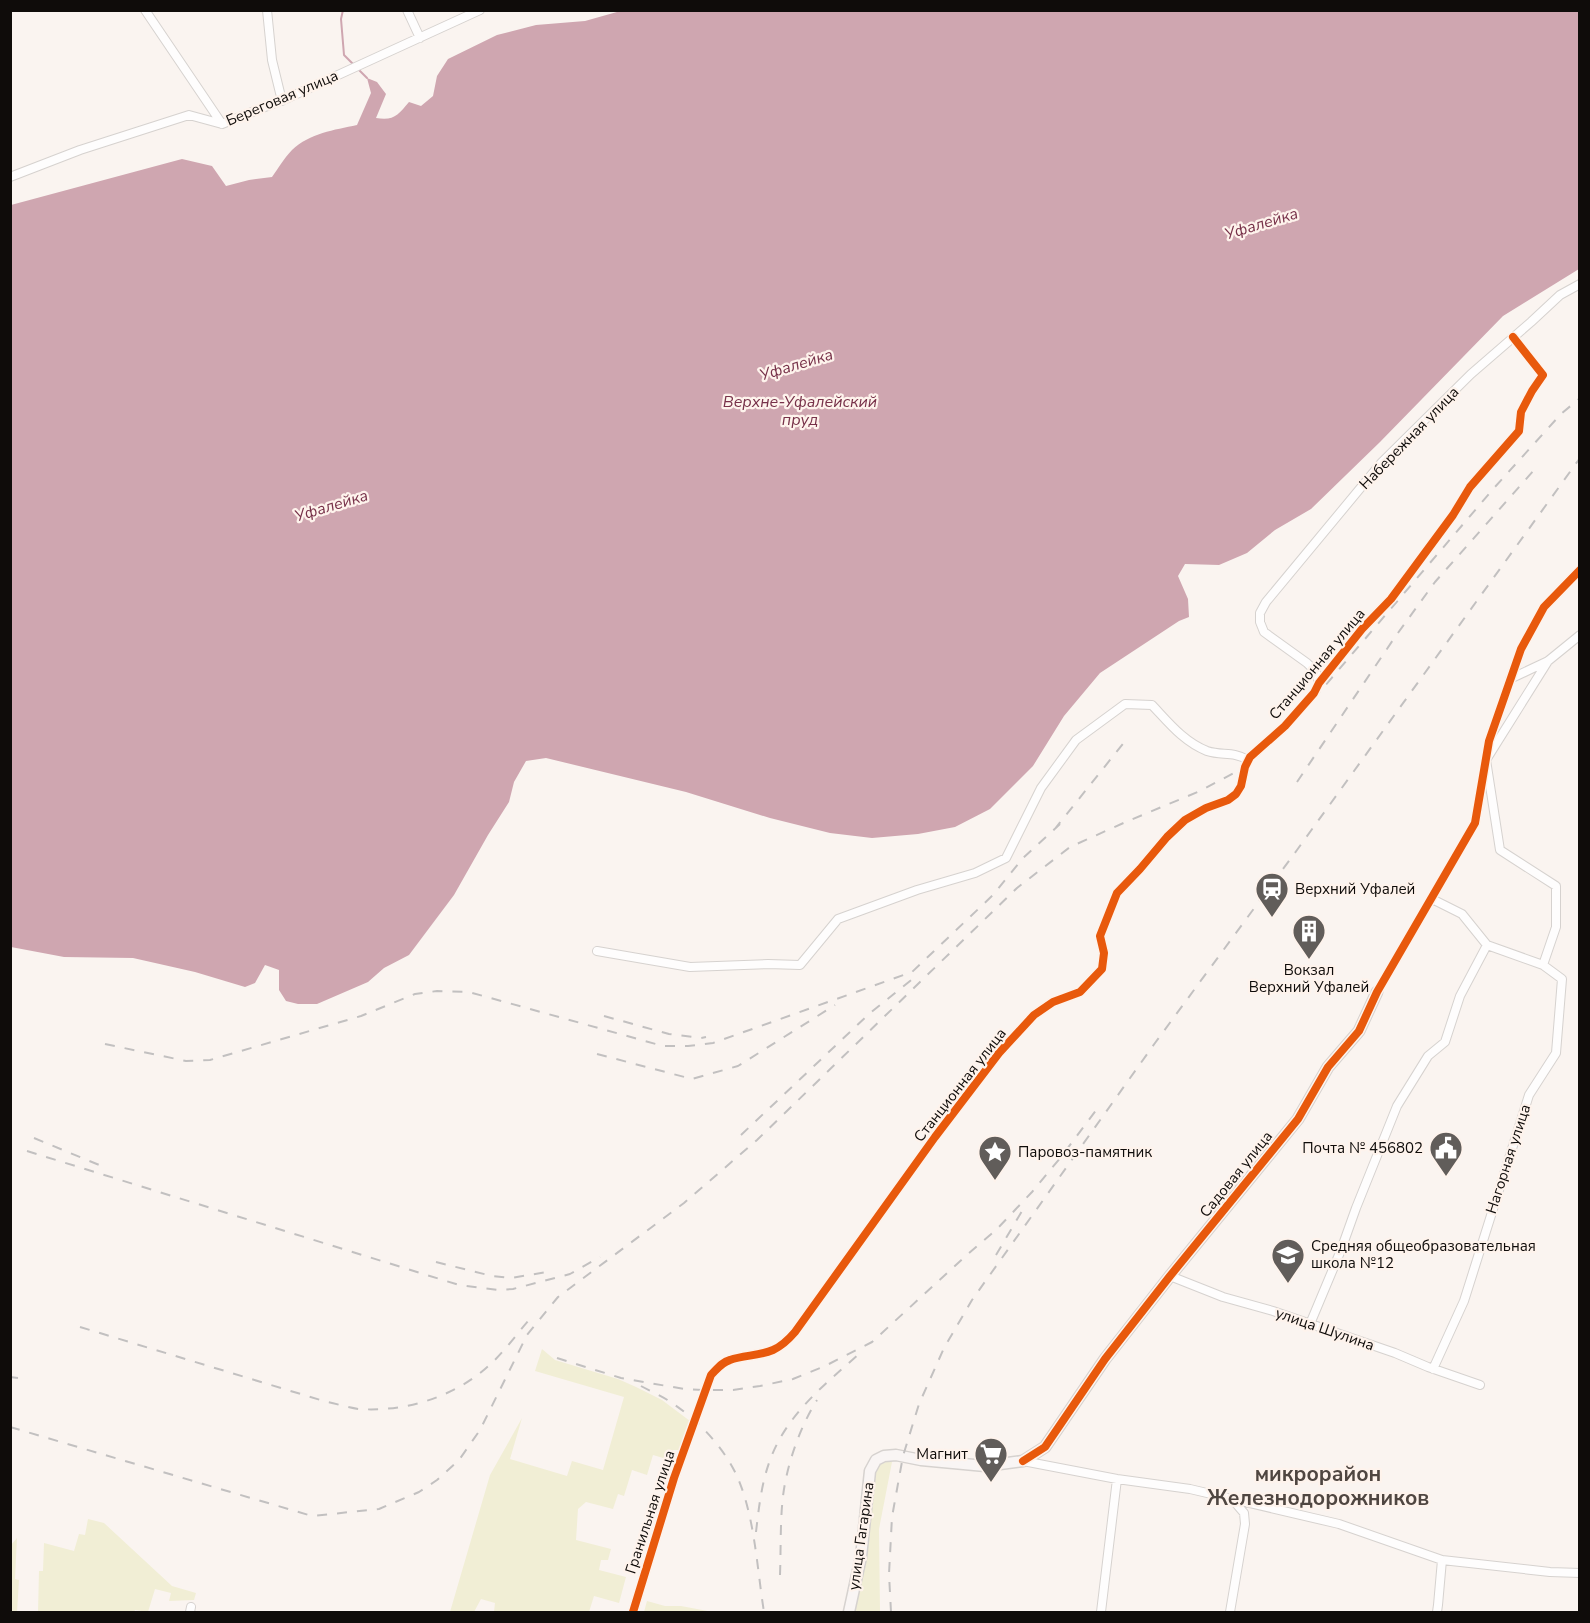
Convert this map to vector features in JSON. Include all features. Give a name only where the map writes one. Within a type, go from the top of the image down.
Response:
[{"type":"street","points":[[145,10],[222,124]]},
{"type":"street","points":[[267,10],[272,60],[282,100]]},
{"type":"street","points":[[407,10],[420,38]]},
{"type":"street","name":"Береговая улица","points":[[10,177],[80,150],[189,115],[222,124],[282,100],[480,10]]},
{"type":"street","name":"Набережная улица","points":[[1319,683],[1316,672],[1307,663],[1264,632],[1260,622],[1260,613],[1266,602],[1382,462],[1471,374],[1560,295],[1580,284]]},
{"type":"street","name":"Станционная улица","points":[[694,1421],[711,1375],[718,1367],[729,1360],[774,1350],[795,1332],[935,1137],[999,1053],[1034,1015],[1053,1002],[1080,992],[1102,969],[1104,953],[1100,936],[1117,893],[1185,820],[1236,794],[1241,786],[1248,760],[1285,726],[1314,693],[1319,683],[1362,629],[1391,599],[1453,515],[1470,487],[1519,431],[1521,412],[1543,375],[1513,338]]},
{"type":"street","name":"Садовая улица","points":[[1023,1461],[1045,1447],[1104,1359],[1298,1119],[1328,1067],[1359,1031],[1377,992],[1475,823],[1489,741],[1521,649],[1544,607],[1580,570]]},
{"type":"street","points":[[1510,679],[1548,661],[1580,635]]},
{"type":"street","points":[[1432,899],[1462,914],[1487,945],[1543,965],[1556,927],[1556,886],[1500,850],[1486,760],[1548,661]]},
{"type":"street","points":[[597,951],[690,968],[768,964],[800,965],[838,919],[917,890],[975,873],[1005,858],[1041,788],[1076,740],[1125,704],[1152,705],[1182,737],[1208,751],[1239,754],[1248,760]]},
{"type":"street","points":[[1310,1324],[1397,1106],[1428,1056],[1445,1042],[1460,996],[1487,945]]},
{"type":"street","name":"Нагорная улица","points":[[1432,1369],[1464,1301],[1529,1095],[1556,1053],[1562,979],[1543,965]]},
{"type":"street","name":"улица Шулина","points":[[1170,1276],[1223,1297],[1273,1311],[1480,1385]]},
{"type":"street","name":"Гранильная улица","points":[[633,1612],[694,1421]]},
{"type":"street","name":"улица Гагарина","points":[[849,1612],[861,1557],[870,1471],[876,1460],[884,1456],[896,1455],[921,1460],[985,1466],[1023,1461]]},
{"type":"street","points":[[1023,1461],[1117,1479],[1190,1489],[1339,1524],[1442,1560],[1550,1572],[1580,1573]]},
{"type":"street","points":[[1101,1612],[1117,1479]]},
{"type":"street","points":[[1230,1612],[1245,1524],[1244,1512],[1233,1500]]},
{"type":"street","points":[[1437,1612],[1442,1560]]},
{"type":"shaded area","points":[[542,1349],[555,1360],[618,1379],[636,1387],[662,1400],[690,1421],[679,1450],[673,1450],[670,1460],[653,1455],[647,1475],[632,1470],[624,1496],[618,1494],[613,1509],[586,1502],[578,1509],[576,1540],[611,1549],[608,1560],[601,1560],[599,1570],[626,1577],[619,1603],[594,1596],[589,1612],[494,1612],[495,1603],[481,1599],[474,1612],[450,1612],[490,1475],[522,1418],[510,1459],[567,1476],[572,1461],[603,1470],[624,1397],[535,1371]]},
{"type":"shaded area","points":[[886,1462],[892,1462],[879,1529],[880,1612],[853,1612],[875,1469]]},
{"type":"shaded area","points":[[88,1519],[104,1523],[172,1586],[196,1593],[194,1600],[169,1601],[171,1593],[155,1589],[148,1612],[135,1610],[134,1612],[38,1612],[39,1571],[43,1571],[44,1543],[74,1551],[79,1534],[85,1535]]},
{"type":"shaded area","points":[[17,1538],[15,1579],[19,1580],[17,1612],[11,1612],[11,1545]]},
{"type":"shaded area","points":[[647,1601],[665,1606],[681,1606],[713,1612],[644,1612]]},
{"type":"water","name":"Верхне-Уфалейский пруд","points":[[624,10],[1579,11],[1579,269],[1503,316],[1311,509],[1275,530],[1247,553],[1219,565],[1185,564],[1178,576],[1188,599],[1189,617],[1179,621],[1100,673],[1064,716],[1033,766],[990,809],[955,827],[918,834],[872,838],[830,833],[770,818],[686,792],[546,758],[526,761],[514,782],[509,802],[454,895],[409,955],[384,968],[368,982],[317,1004],[298,1004],[286,1001],[279,990],[279,970],[265,965],[255,983],[245,987],[195,972],[133,958],[64,957],[11,947],[11,205],[182,159],[212,166],[226,186],[272,177],[289,153],[299,144],[323,133],[357,125],[371,93],[367,78],[377,82],[386,94],[376,118],[391,118],[409,102],[421,106],[433,96],[437,76],[448,59],[497,35],[536,25],[585,21]]},
{"type":"waterway","points":[[343,10],[341,19],[344,55],[367,78]]},
{"type":"railway","points":[[10,1427],[312,1516],[379,1509],[419,1492],[437,1480],[459,1460],[480,1430],[527,1335],[558,1297],[684,1203],[757,1140],[1017,888],[1070,847],[1200,791],[1245,767],[1294,722],[1494,488],[1561,414],[1580,398]]},
{"type":"railway","points":[[891,1612],[889,1574],[892,1517],[903,1456],[919,1404],[944,1348],[972,1300],[1155,1043],[1580,458]]},
{"type":"railway","points":[[1297,782],[1435,582],[1535,469]]},
{"type":"railway","points":[[1054,830],[1126,740]]},
{"type":"railway","points":[[105,1044],[186,1061],[210,1060],[361,1016],[415,994],[437,991],[469,992],[663,1046],[713,1043],[912,972],[993,895],[1023,858],[1060,824]]},
{"type":"railway","points":[[741,1135],[869,1014],[915,977]]},
{"type":"railway","points":[[597,1054],[692,1079],[738,1066],[835,1005]]},
{"type":"railway","points":[[604,1016],[669,1034],[706,1037]]},
{"type":"railway","points":[[557,1358],[621,1378],[684,1389],[705,1390],[733,1390],[760,1386],[793,1379],[825,1366],[872,1342],[996,1230],[1032,1192],[1100,1105]]},
{"type":"railway","points":[[34,1138],[104,1167]]},
{"type":"railway","points":[[27,1151],[459,1285],[498,1290],[513,1289],[570,1274],[600,1257]]},
{"type":"railway","points":[[996,1255],[1022,1211]]},
{"type":"railway","points":[[436,1262],[492,1276],[511,1278],[547,1272]]},
{"type":"railway","points":[[80,1327],[327,1402],[355,1408],[376,1409],[426,1401],[457,1388],[491,1364],[529,1320]]},
{"type":"railway","points":[[756,1532],[766,1474],[779,1440],[809,1400],[859,1354]]},
{"type":"railway","points":[[10,1377],[18,1378]]},
{"type":"railway","points":[[641,1386],[666,1399],[689,1416],[717,1444],[737,1476],[748,1508],[755,1543],[764,1612]]},
{"type":"railway","points":[[780,1575],[781,1516],[785,1484],[800,1434],[817,1400]]},
{"type":"cycle path","points":[[633,1612],[674,1478],[711,1375],[727,1361],[768,1352],[776,1348],[795,1332],[935,1137],[999,1053],[1034,1015],[1053,1002],[1080,992],[1102,969],[1104,953],[1100,936],[1117,893],[1185,820],[1236,794],[1241,786],[1245,767],[1250,757],[1285,726],[1314,693],[1319,683],[1362,629],[1391,599],[1453,515],[1470,487],[1519,431],[1521,412],[1543,375],[1513,337]]},
{"type":"cycle path","points":[[1023,1461],[1045,1447],[1105,1359],[1298,1119],[1328,1067],[1359,1031],[1377,992],[1475,823],[1489,741],[1521,649],[1544,607],[1580,570]]},
{"type":"place","name":"Верхний Уфалей","points":[[1272,918]]},
{"type":"place","name":"Вокзал Верхний Уфалей","points":[[1309,960]]},
{"type":"place","name":"Почта № 456802","points":[[1446,1177]]},
{"type":"place","name":"Паровоз-памятник","points":[[995,1181]]},
{"type":"place","name":"Средняя общеобразовательная школа №12","points":[[1288,1284]]},
{"type":"place","name":"Магнит","points":[[991,1483]]},
{"type":"district","name":"микрорайон Железнодорожников","points":[[1318,1486]]},
{"type":"water label","name":"Уфалейка","points":[[1261,223]]},
{"type":"water label","name":"Уфалейка","points":[[796,364]]},
{"type":"water label","name":"Уфалейка","points":[[331,505]]}]
